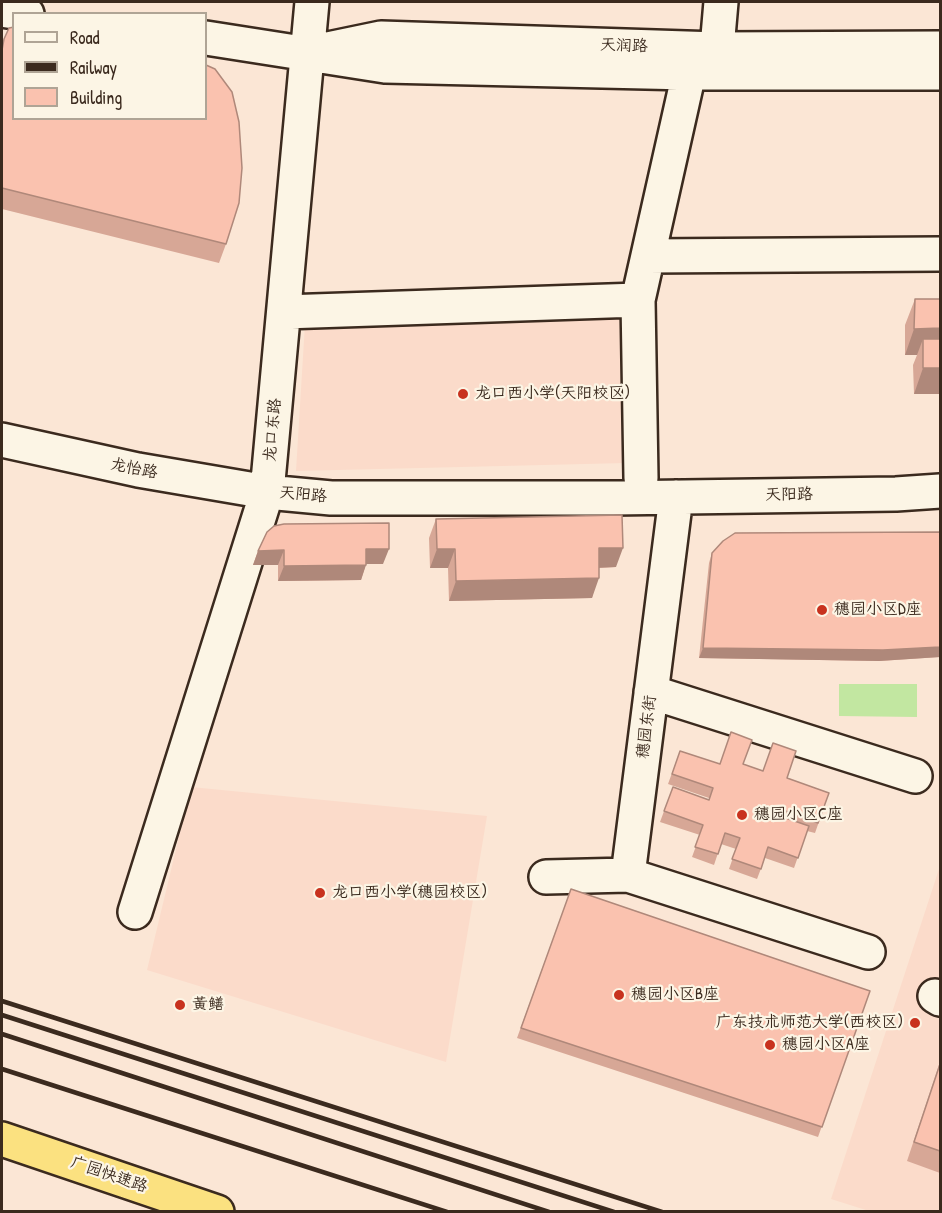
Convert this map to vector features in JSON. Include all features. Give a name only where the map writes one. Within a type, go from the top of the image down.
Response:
[{"type":"highway","name":"广园快速路","points":[[2,1139],[217,1212]]},
{"type":"street","name":"龙口东路","points":[[135,912],[267,492],[312,2]]},
{"type":"street","points":[[641,478],[638,300],[648,256],[707,65],[721,2]]},
{"type":"street","name":"天润路","points":[[207,38],[308,53],[381,38],[707,65],[940,73]]},
{"type":"street","name":"天润路","points":[[707,65],[940,48]]},
{"type":"street","points":[[648,256],[940,254]]},
{"type":"street","points":[[284,312],[638,300]]},
{"type":"street","name":"龙怡路","points":[[2,440],[127,468],[267,492]]},
{"type":"street","name":"天阳路","points":[[267,492],[330,480],[884,476],[940,481]]},
{"type":"street","name":"天阳路","points":[[267,492],[342,498],[676,497],[940,491]]},
{"type":"street","name":"穗园东街","points":[[628,875],[676,497]]},
{"type":"street","points":[[651,692],[915,776]]},
{"type":"street","points":[[546,877],[628,875],[868,952]]},
{"type":"shaded area","name":"龙口西小学(天阳校区)","points":[[626,313],[626,463],[296,471],[305,324]]},
{"type":"shaded area","name":"龙口西小学(穗园校区)","points":[[191,787],[487,816],[446,1062],[147,970]]},
{"type":"shaded area","name":"广东技术师范大学(西校区)","points":[[940,866],[940,1211],[869,1211],[831,1199]]},
{"type":"green space","points":[[839,684],[917,684],[917,717],[839,716]]},
{"type":"building","points":[[12,27],[12,120],[207,120],[207,65],[215,69],[232,92],[239,122],[242,168],[239,203],[226,244],[2,188],[2,50],[9,28]]},
{"type":"building","points":[[915,299],[940,299],[940,328],[914,329]]},
{"type":"building","points":[[923,339],[940,339],[940,368],[923,368]]},
{"type":"building","points":[[622,515],[623,548],[599,548],[599,578],[456,581],[455,549],[437,549],[436,519]]},
{"type":"building","points":[[389,523],[389,549],[366,549],[366,565],[284,566],[284,550],[258,551],[267,532],[274,526]]},
{"type":"building","name":"穗园小区D座","points":[[940,532],[940,647],[883,650],[703,648],[712,553],[723,541],[735,533]]},
{"type":"building","name":"穗园小区C座","points":[[731,732],[752,740],[743,764],[763,771],[773,743],[796,751],[787,778],[829,793],[818,823],[783,810],[780,816],[809,826],[798,858],[768,847],[761,869],[732,859],[740,838],[725,833],[718,854],[695,847],[703,825],[664,811],[673,787],[709,800],[713,788],[672,774],[680,751],[720,764]]},
{"type":"building","points":[[571,889],[870,991],[822,1127],[521,1028]]},
{"type":"building","points":[[940,1064],[940,1151],[914,1142]]},
{"type":"railway","points":[[2,1001],[662,1212]]},
{"type":"railway","points":[[2,1015],[614,1212]]},
{"type":"railway","points":[[2,1034],[549,1212]]},
{"type":"railway","points":[[2,1069],[447,1212]]},
{"type":"place","name":"龙口西小学(天阳校区)","points":[[463,394]]},
{"type":"place","name":"穗园小区D座","points":[[822,610]]},
{"type":"place","name":"穗园小区C座","points":[[742,815]]},
{"type":"place","name":"龙口西小学(穗园校区)","points":[[320,893]]},
{"type":"place","name":"穗园小区B座","points":[[619,995]]},
{"type":"place","name":"黄鳝","points":[[180,1005]]},
{"type":"place","name":"广东技术师范大学(西校区)","points":[[915,1023]]},
{"type":"place","name":"穗园小区A座","points":[[770,1045]]}]
